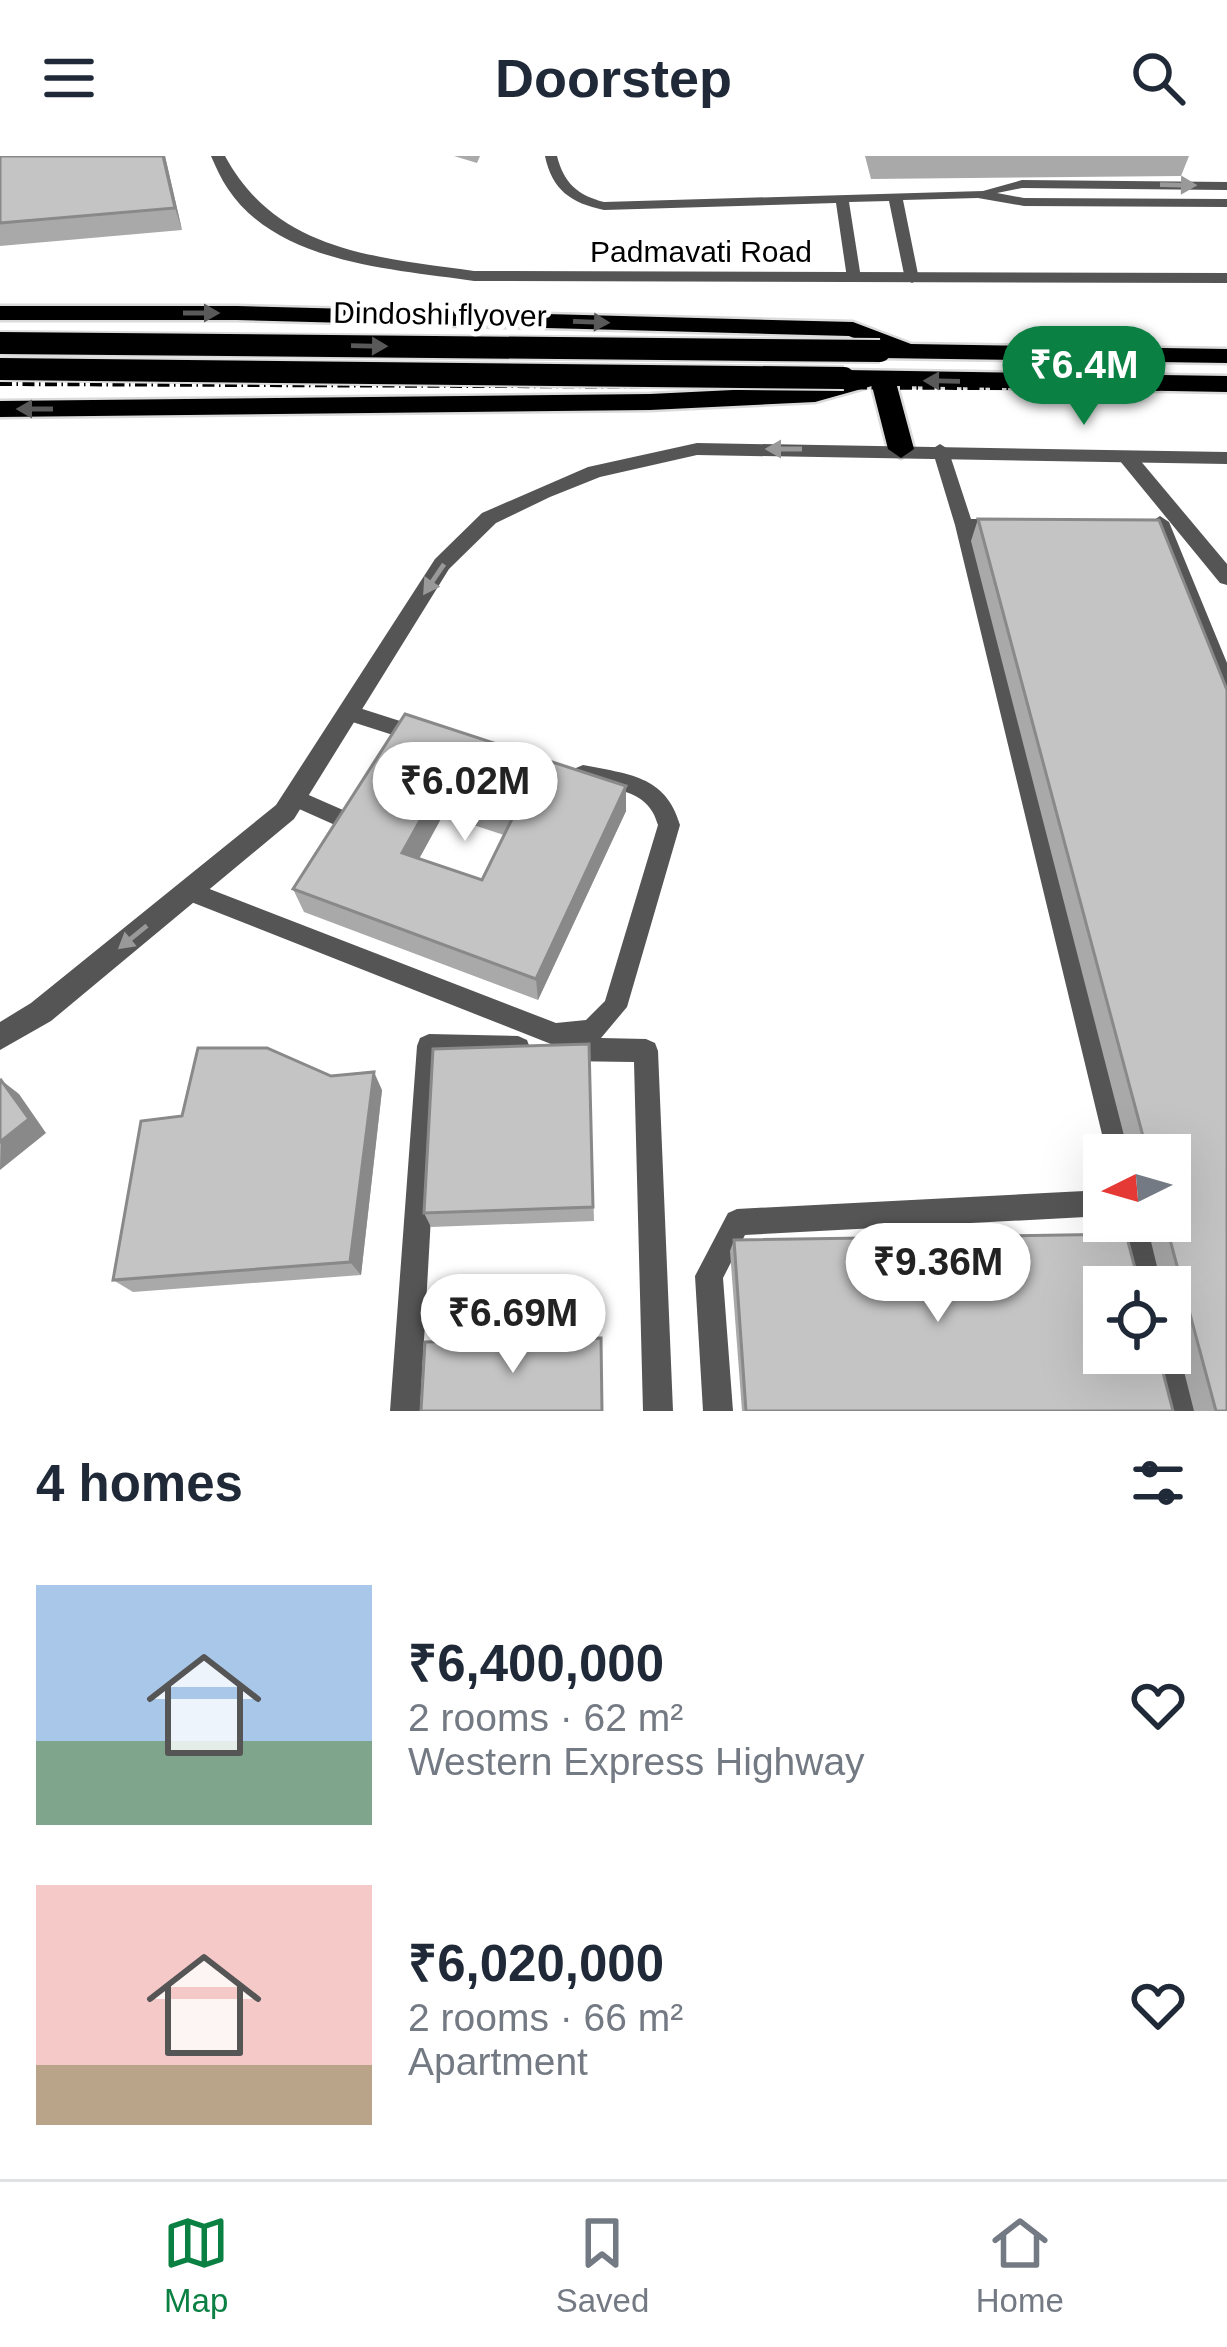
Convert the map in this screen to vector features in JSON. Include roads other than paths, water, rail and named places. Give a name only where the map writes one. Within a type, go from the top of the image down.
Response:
[{"type":"highway","points":[[0,313],[853,329],[892,351]]},
{"type":"highway","points":[[91,409],[132,313]]},
{"type":"highway","name":"Dindoshi flyover","points":[[0,343],[1227,356]]},
{"type":"highway","name":"Dindoshi flyover","points":[[0,369],[1227,384]]},
{"type":"highway","points":[[0,410],[650,402],[814,394],[864,379],[901,449]]},
{"type":"street","name":"Padmavati Road","points":[[218,156],[227,180],[256,216],[306,241],[378,261],[474,276],[1227,278]]},
{"type":"street","points":[[0,1037],[41,1012],[285,812],[442,564],[489,518],[525,500],[595,472],[698,449],[940,449],[1227,458]]},
{"type":"street","points":[[1127,458],[1158,522],[1227,578]]},
{"type":"lane","points":[[551,156],[555,181],[578,201],[604,206],[978,194],[1024,202],[1227,203]]},
{"type":"lane","points":[[978,194],[1022,184],[1119,177],[1227,185]]},
{"type":"lane","points":[[842,196],[854,278]]},
{"type":"lane","points":[[895,196],[912,279]]},
{"type":"lane","points":[[940,449],[964,525],[1115,1134]]},
{"type":"lane","points":[[1158,522],[1227,687]]},
{"type":"lane","points":[[964,525],[1029,524]]},
{"type":"lane","points":[[350,713],[450,742]]},
{"type":"lane","points":[[188,891],[556,1034],[592,1031],[614,1007],[669,825],[667,808],[657,795],[557,768]]},
{"type":"lane","points":[[295,798],[334,816]]},
{"type":"lane","points":[[405,1411],[429,1046],[646,1051],[658,1411]]},
{"type":"lane","points":[[718,1411],[709,1276],[737,1222],[1083,1204]]},
{"type":"lane","points":[[1174,1374],[1184,1411]]},
{"type":"railway","points":[[0,383],[1227,388]]}]
